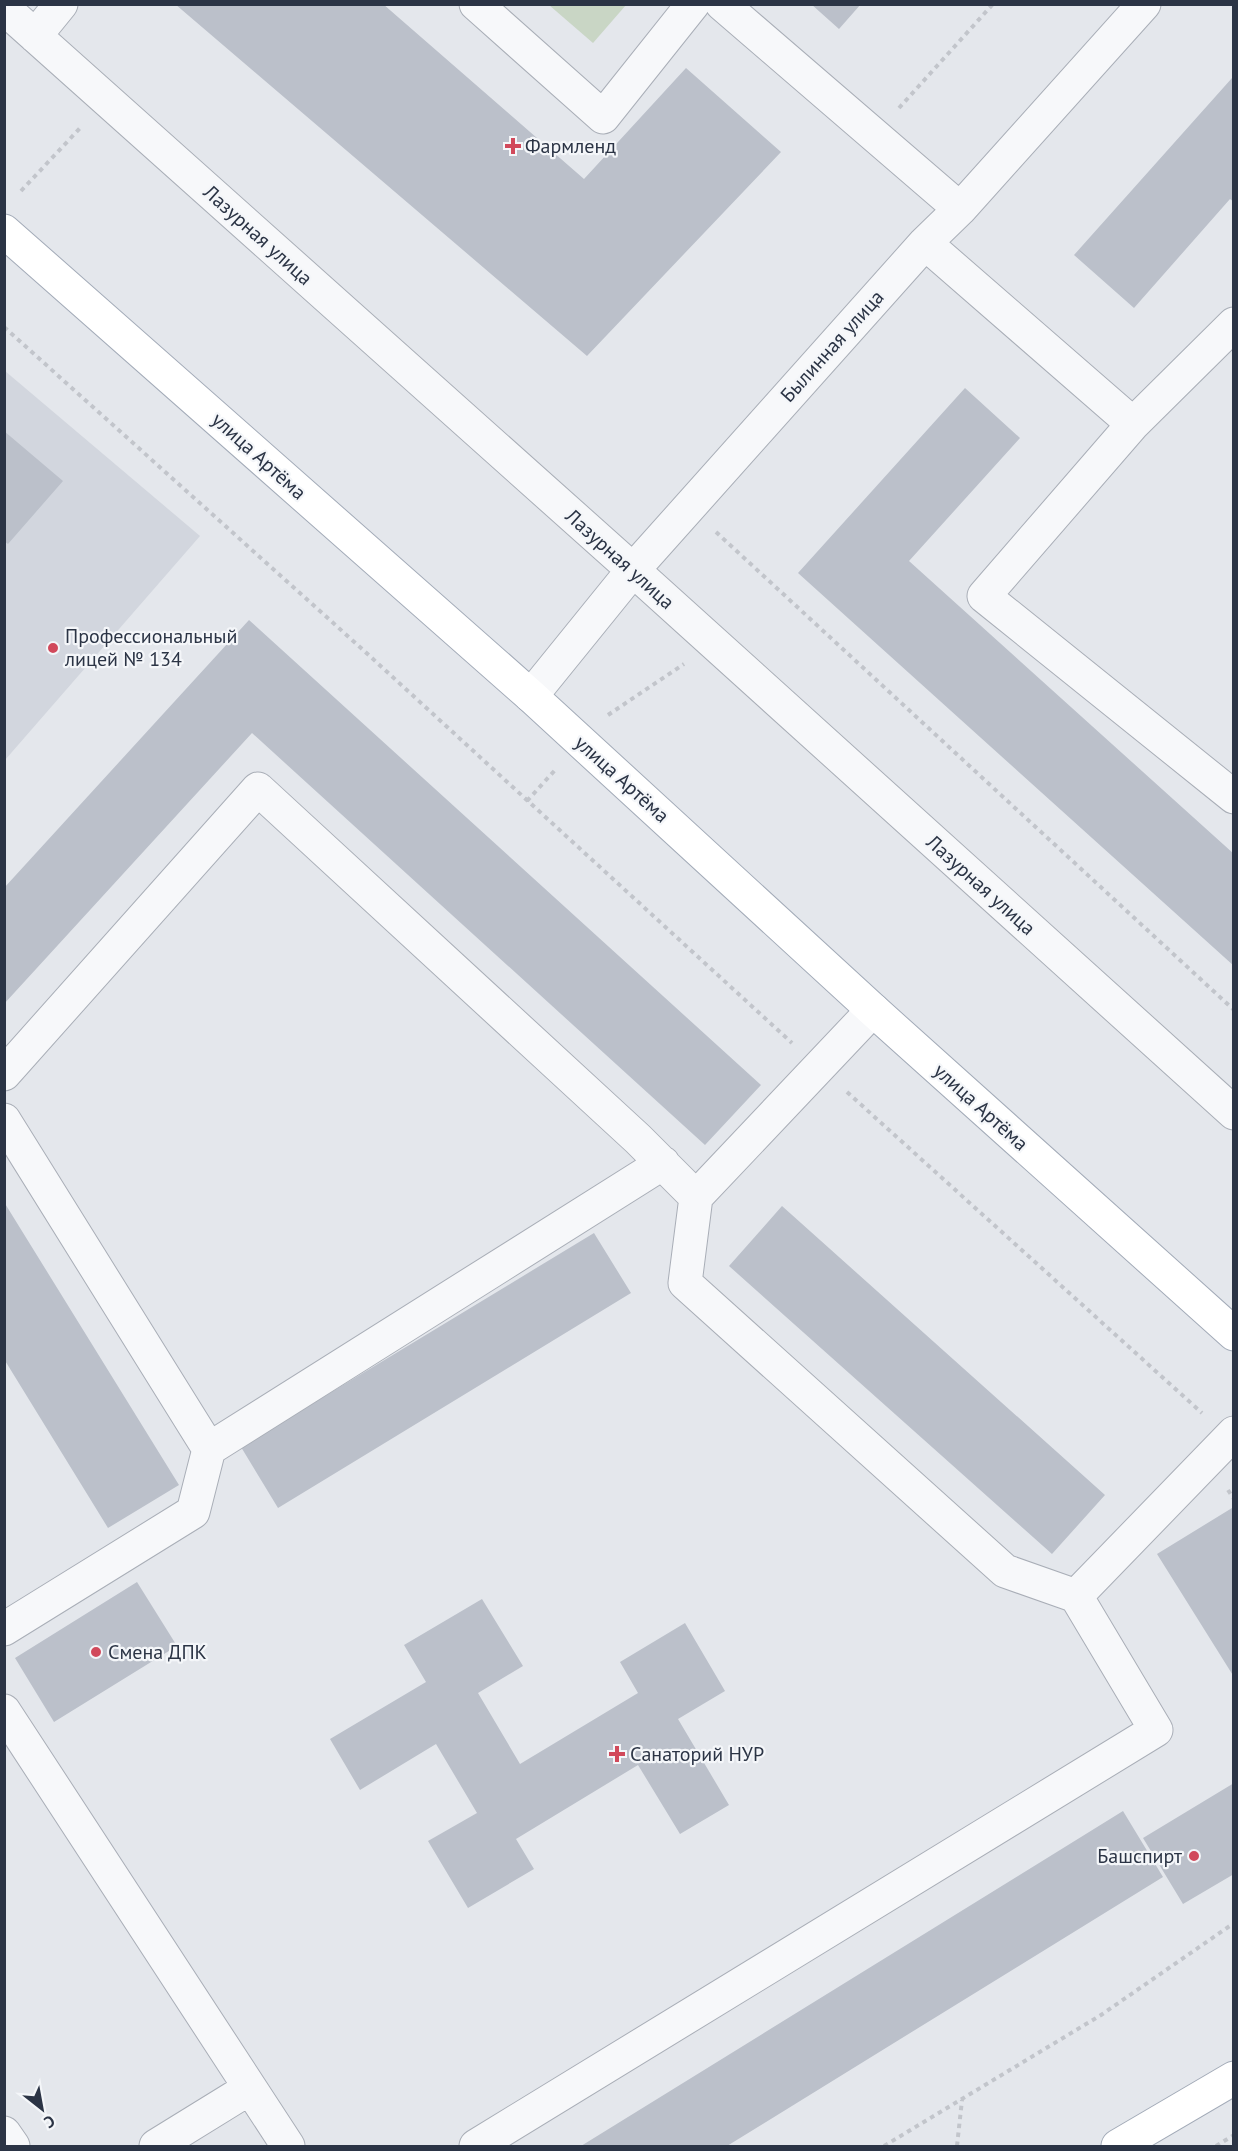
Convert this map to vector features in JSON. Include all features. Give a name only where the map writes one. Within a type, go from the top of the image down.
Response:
[{"type":"main road","name":"улица Артёма","points":[[4,231],[531,696],[873,1010],[1233,1334]]},
{"type":"main road","points":[[1118,2146],[1233,2078]]},
{"type":"street","points":[[34,36],[62,4]]},
{"type":"street","points":[[476,4],[603,117],[693,4]]},
{"type":"street","points":[[722,4],[960,209]]},
{"type":"street","name":"Былинная улица","points":[[531,696],[633,570],[925,243],[960,209],[1144,4]]},
{"type":"street","name":"Лазурная улица","points":[[4,8],[633,570],[1233,1113]]},
{"type":"street","points":[[925,243],[1133,424]]},
{"type":"street","points":[[1233,324],[1133,424],[984,596],[1233,797]]},
{"type":"street","points":[[4,1074],[258,789],[663,1163],[696,1197]]},
{"type":"street","points":[[476,2146],[1156,1730],[1076,1596],[1005,1572],[685,1283],[696,1197],[873,1010]]},
{"type":"street","points":[[4,1120],[209,1449]]},
{"type":"street","points":[[4,1629],[193,1512],[209,1449],[663,1163]]},
{"type":"street","points":[[1076,1596],[1232,1435]]},
{"type":"street","points":[[4,1711],[288,2146]]},
{"type":"street","points":[[156,2146],[250,2088]]},
{"type":"street","points":[[4,2133],[13,2146]]},
{"type":"path","points":[[874,135],[993,4]]},
{"type":"path","points":[[21,191],[106,100]]},
{"type":"path","points":[[4,327],[819,1067],[1232,1435]]},
{"type":"path","points":[[689,507],[1233,1010]]},
{"type":"path","points":[[608,715],[715,644]]},
{"type":"path","points":[[527,801],[558,767]]},
{"type":"path","points":[[884,2146],[1101,2015],[1233,1923]]},
{"type":"path","points":[[957,2146],[962,2100]]},
{"type":"path","points":[[1216,2146],[1233,2135]]},
{"type":"shaded area","name":"Профессиональный лицей № 134","points":[[5,371],[200,536],[5,760]]},
{"type":"green space","points":[[549,5],[626,5],[593,43]]},
{"type":"building","points":[[175,4],[383,4],[584,179],[686,68],[781,152],[587,356]]},
{"type":"building","points":[[811,4],[861,4],[839,29]]},
{"type":"building","points":[[1232,78],[1234,79],[1234,202],[1230,199],[1134,308],[1074,255]]},
{"type":"building","points":[[965,388],[1020,438],[909,561],[1234,854],[1234,966],[798,573]]},
{"type":"building","points":[[4,431],[63,481],[8,544],[4,541]]},
{"type":"building","points":[[249,620],[761,1085],[705,1145],[252,733],[4,1004],[4,888]]},
{"type":"building","points":[[4,1202],[179,1485],[108,1528],[4,1359]]},
{"type":"building","points":[[782,1206],[1105,1495],[1052,1554],[729,1266]]},
{"type":"building","points":[[594,1233],[631,1293],[278,1508],[241,1447]]},
{"type":"building","points":[[1232,1508],[1234,1511],[1234,1677],[1157,1554]]},
{"type":"building","name":"Смена ДПК","points":[[137,1582],[177,1646],[54,1722],[15,1658]]},
{"type":"building","name":"Санаторий НУР","points":[[482,1599],[523,1666],[478,1693],[520,1764],[638,1693],[620,1662],[685,1623],[725,1691],[678,1719],[729,1805],[680,1834],[638,1765],[516,1839],[534,1869],[468,1908],[428,1841],[477,1813],[436,1744],[360,1790],[330,1739],[426,1682],[404,1645]]},
{"type":"building","name":"Башспирт","points":[[1234,1783],[1234,1874],[1183,1904],[1143,1838]]},
{"type":"building","points":[[1123,1811],[1163,1877],[727,2146],[581,2146]]},
{"type":"place","name":"Фармленд","points":[[513,146]]},
{"type":"place","name":"Профессиональный лицей № 134","points":[[53,648]]},
{"type":"place","name":"Смена ДПК","points":[[96,1652]]},
{"type":"place","name":"Санаторий НУР","points":[[617,1754]]},
{"type":"place","name":"Башспирт","points":[[1194,1856]]}]
